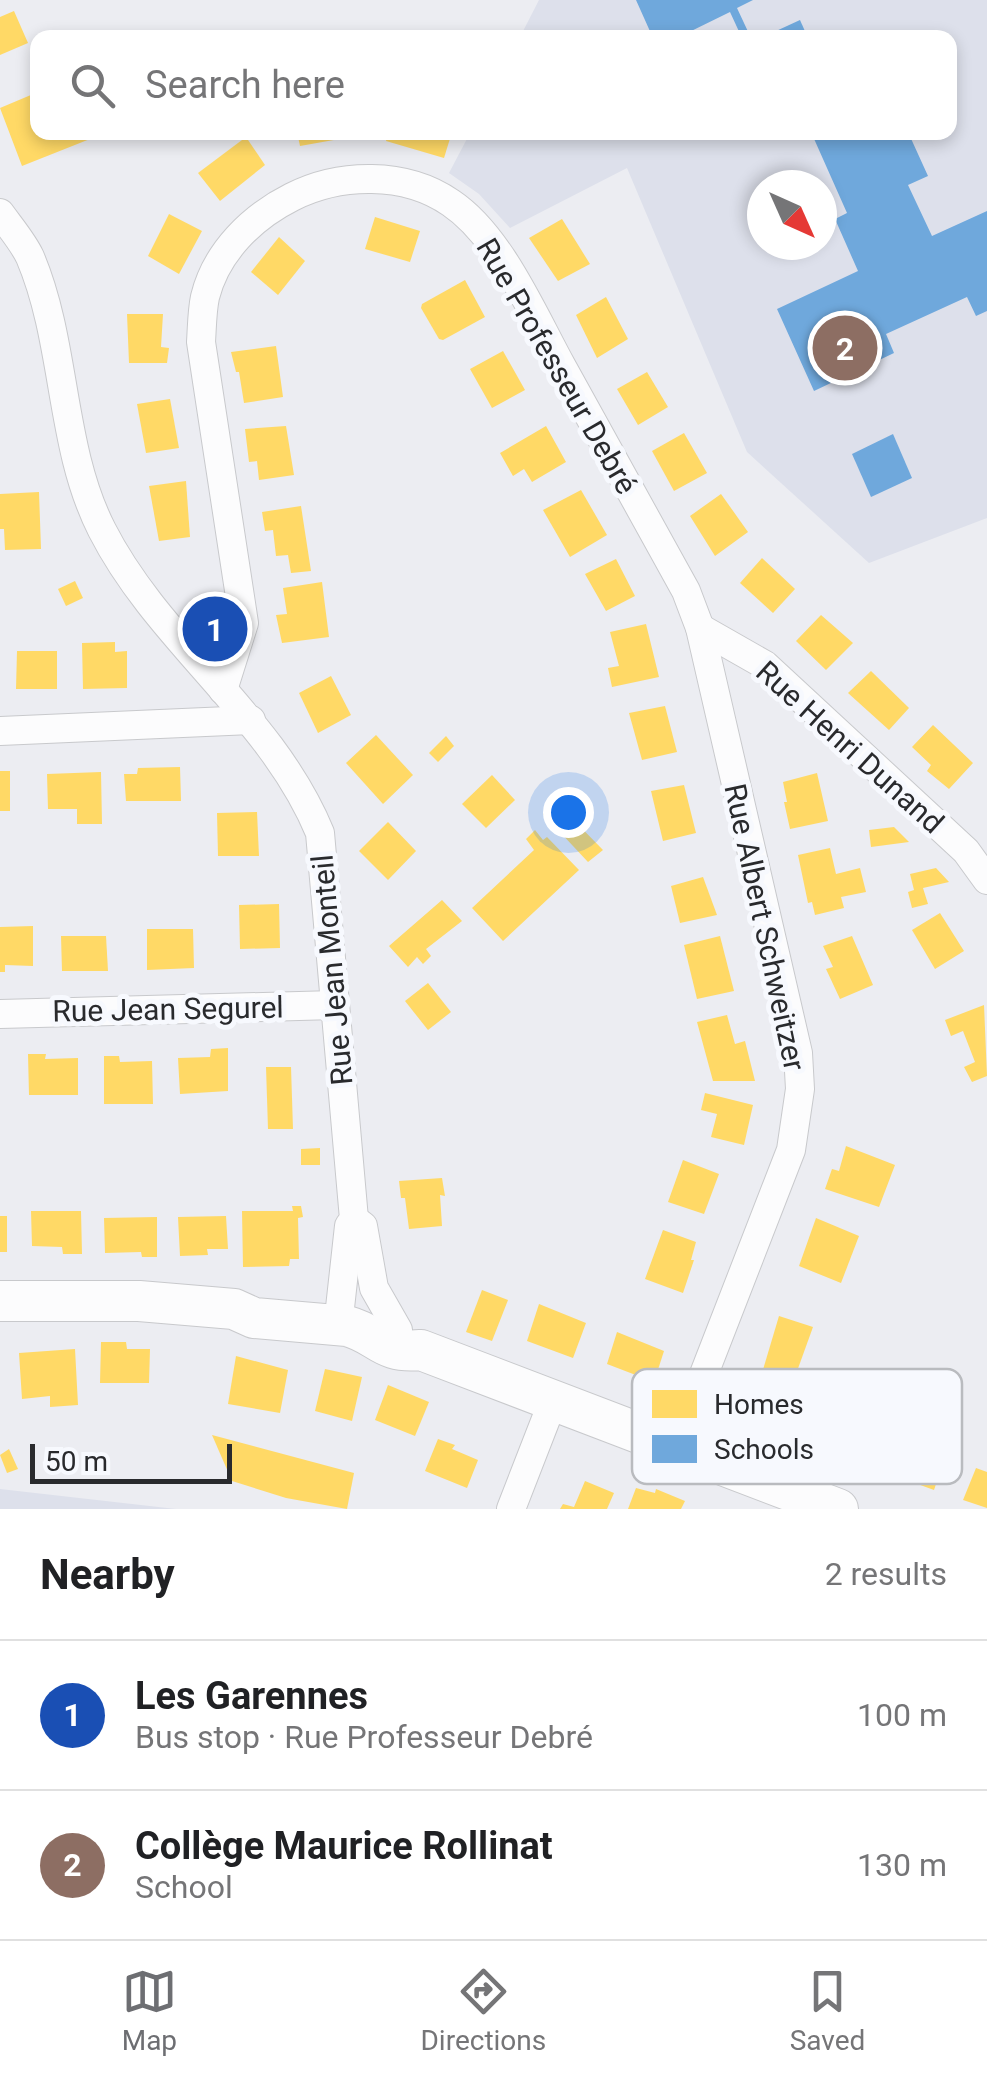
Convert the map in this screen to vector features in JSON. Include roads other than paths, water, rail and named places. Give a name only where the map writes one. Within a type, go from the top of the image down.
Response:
[{"type":"street","name":"Rue Professeur Debré","points":[[223,690],[244,623],[200,342],[205,296],[239,234],[269,208],[333,180],[361,178],[424,190],[451,203],[486,237],[518,287],[676,574],[700,628]]},
{"type":"street","name":"Rue Jean Monteil","points":[[0,213],[29,254],[52,322],[84,487],[102,530],[180,642],[250,720],[306,800],[320,833],[354,1219],[349,1226],[340,1315]]},
{"type":"street","name":"Rue Henri Dunand","points":[[700,628],[765,665],[966,851],[987,880]]},
{"type":"street","name":"Rue Albert Schweitzer","points":[[700,628],[794,1036],[800,1090],[791,1150],[706,1369]]},
{"type":"street","points":[[0,730],[250,720]]},
{"type":"street","name":"Rue Jean Segurel","points":[[0,1014],[335,1005]]},
{"type":"street","name":"Rue Jean Monteil","points":[[354,1219],[363,1226],[374,1288],[410,1340]]},
{"type":"street","points":[[0,1302],[139,1301],[234,1308],[254,1302],[340,1315],[398,1352],[410,1340],[632,1430]]},
{"type":"street","points":[[510,1509],[553,1401]]},
{"type":"street","points":[[774,1484],[838,1509]]},
{"type":"place","name":"Collège Maurice Rollinat","points":[[845,348]]},
{"type":"place","name":"Les Garennes","points":[[215,629]]}]
